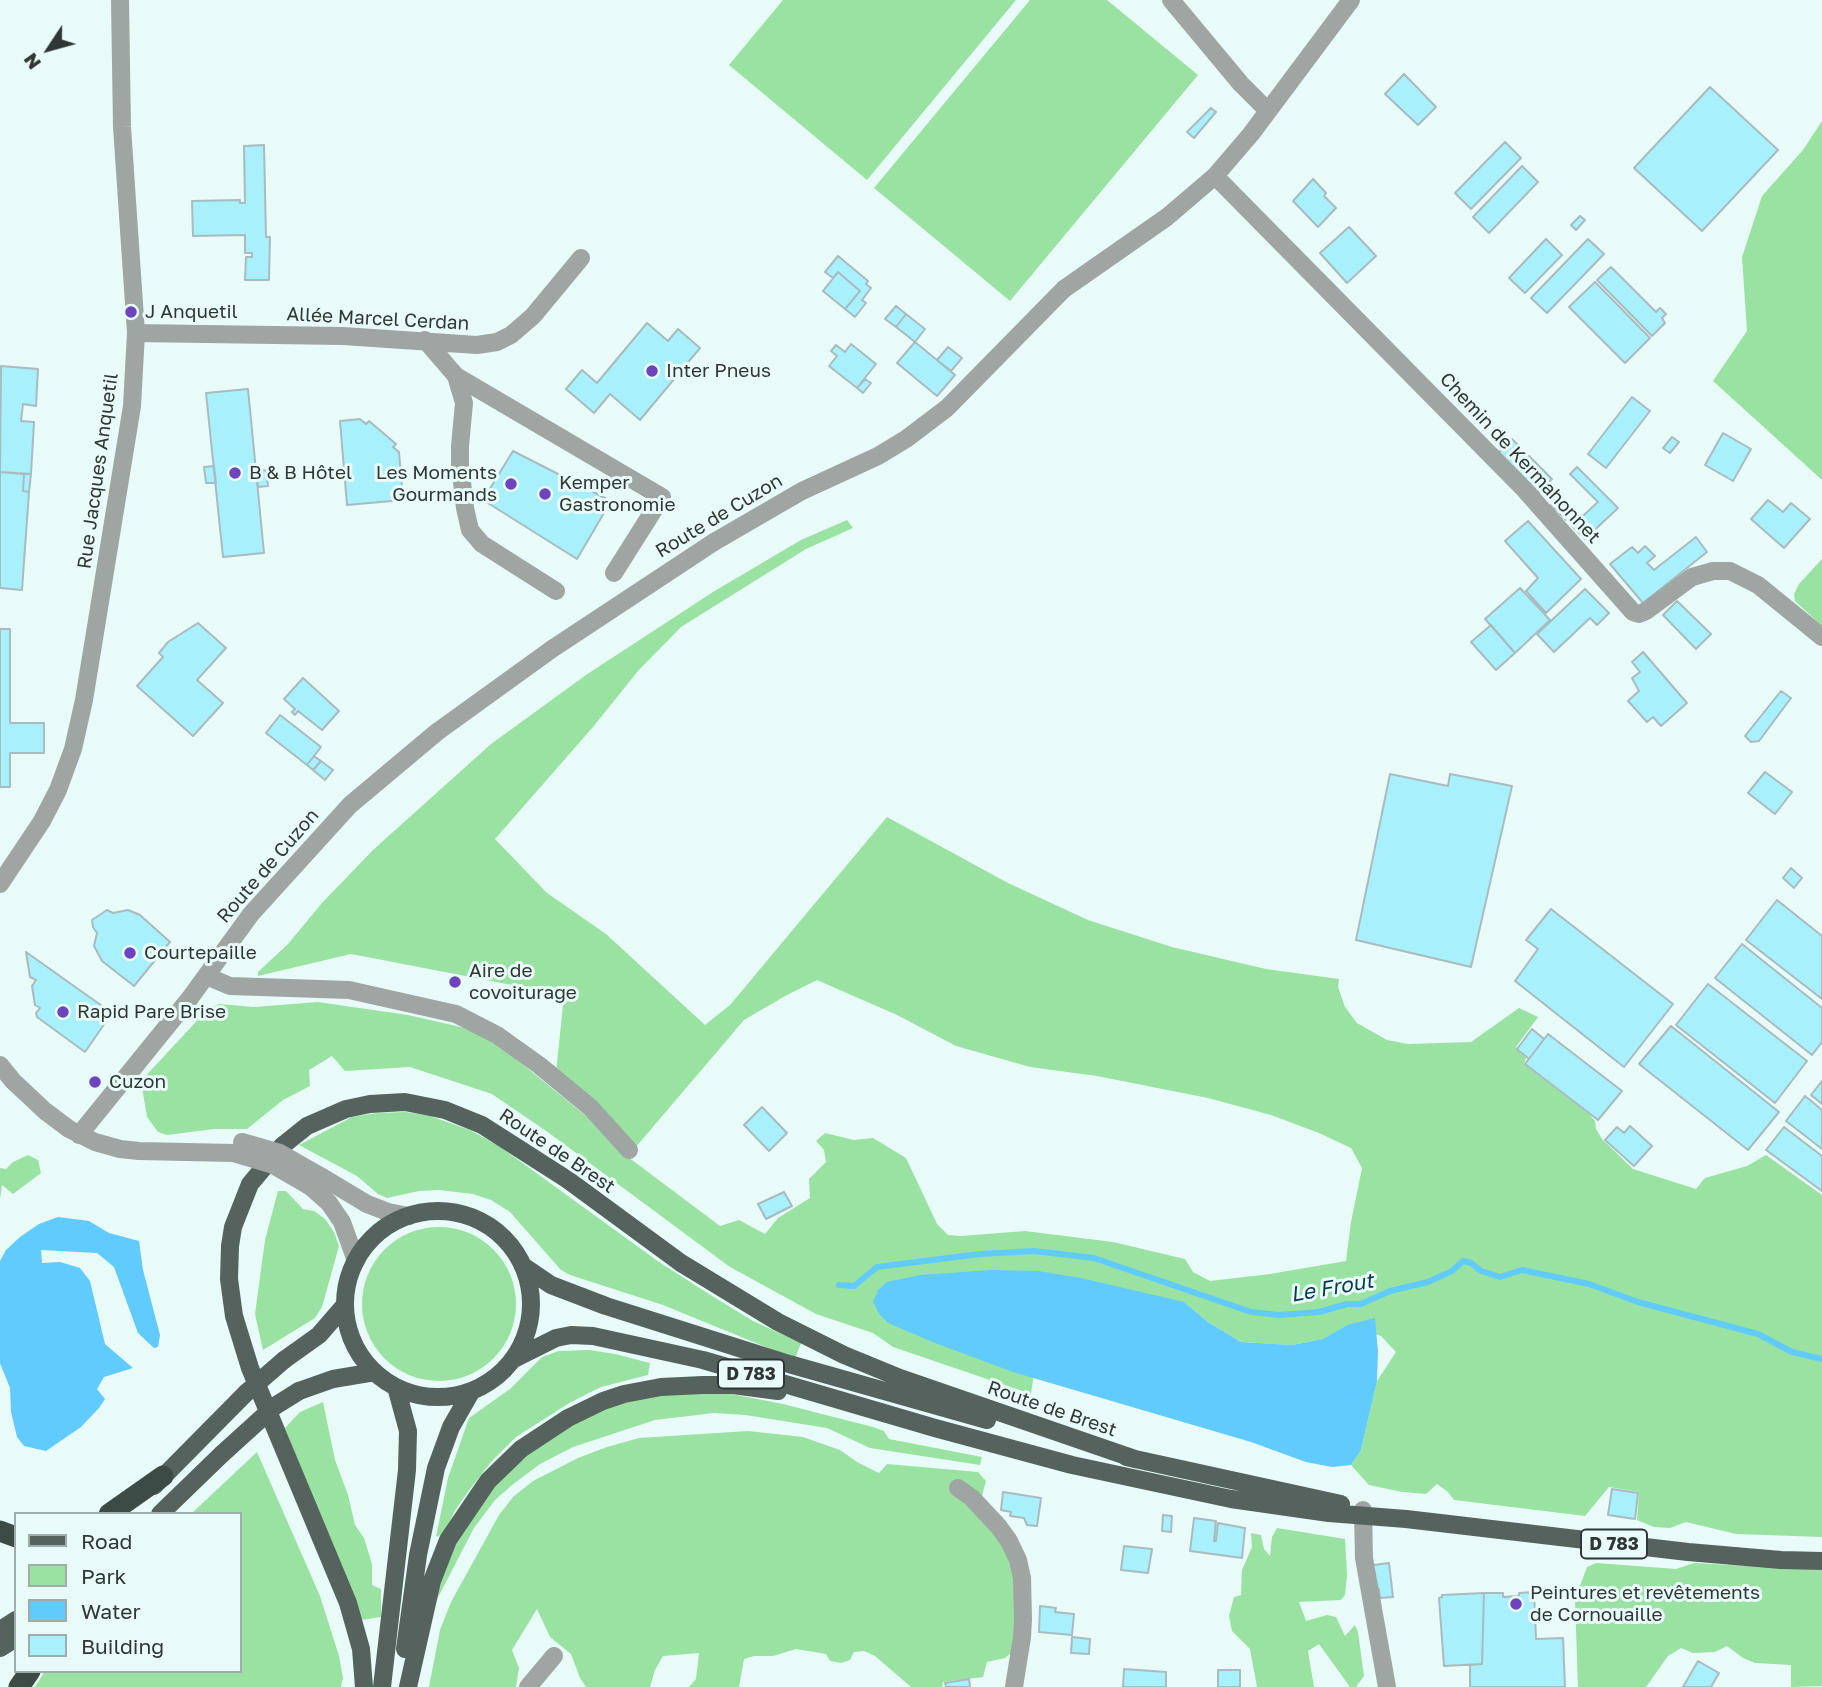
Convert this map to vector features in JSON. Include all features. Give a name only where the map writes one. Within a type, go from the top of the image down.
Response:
[{"type":"highway","points":[[111,1512],[163,1476]]},
{"type":"main road","name":"Route de Brest","points":[[364,1687],[361,1649],[348,1603],[250,1368],[234,1316],[229,1279],[233,1227],[243,1198],[259,1172],[282,1146],[307,1126],[345,1110],[370,1104],[404,1102],[445,1110],[482,1125],[568,1180],[708,1281],[789,1328],[900,1378],[1135,1459]]},
{"type":"main road","points":[[439,1212],[469,1217],[489,1227],[506,1241],[523,1266],[531,1304],[529,1324],[523,1342],[514,1359],[495,1378],[471,1392],[446,1397],[420,1396],[396,1387],[374,1372],[359,1353],[349,1330],[345,1305],[348,1282],[356,1261],[378,1233],[410,1216],[439,1212]]},
{"type":"main road","name":"Route de Brest","points":[[523,1266],[561,1290],[789,1363],[1039,1436],[1363,1513]]},
{"type":"main road","points":[[129,1512],[207,1430],[284,1360],[319,1335],[345,1305]]},
{"type":"main road","name":"Route de Brest","points":[[514,1359],[556,1338],[571,1335],[593,1336],[703,1360],[989,1443],[1121,1476],[1231,1499],[1734,1556],[1822,1561]]},
{"type":"main road","points":[[162,1512],[267,1412],[299,1391],[333,1379],[374,1372]]},
{"type":"main road","name":"Route de Brest","points":[[408,1687],[432,1581],[448,1540],[488,1481],[521,1448],[541,1434],[603,1401],[661,1387],[733,1385],[840,1401]]},
{"type":"main road","points":[[382,1687],[407,1470],[408,1431],[396,1387]]},
{"type":"main road","points":[[400,1687],[428,1499],[442,1448],[459,1409],[471,1392]]},
{"type":"main road","points":[[0,1648],[10,1628]]},
{"type":"street","name":"Rue Jacques Anquetil","points":[[0,884],[42,821],[65,772],[78,731],[132,406],[136,333],[122,127],[120,0]]},
{"type":"street","points":[[1171,0],[1241,84],[1268,111]]},
{"type":"street","name":"Route de Cuzon","points":[[79,1135],[173,1020],[251,914],[350,805],[437,732],[525,667],[714,542],[802,491],[870,461],[947,408],[1063,289],[1167,217],[1214,176],[1268,111],[1351,0]]},
{"type":"street","name":"Chemin de Kermahonnet","points":[[1214,176],[1524,489],[1633,612],[1639,614],[1646,611],[1692,577],[1707,572],[1730,571],[1758,585],[1822,637]]},
{"type":"street","name":"Allée Marcel Cerdan","points":[[136,333],[343,336],[477,345],[504,339],[533,316],[581,258]]},
{"type":"street","points":[[425,340],[456,376],[662,497],[614,573]]},
{"type":"street","points":[[456,376],[464,403],[460,455],[470,530],[482,544],[556,591]]},
{"type":"street","points":[[206,976],[230,986],[349,990],[436,1008],[466,1018],[497,1035],[580,1098],[601,1117],[629,1150]]},
{"type":"street","points":[[0,1065],[12,1081],[45,1111],[79,1135],[120,1149],[170,1151],[237,1147],[379,1210],[410,1216]]},
{"type":"street","points":[[316,1182],[342,1222],[356,1261]]},
{"type":"street","points":[[958,1488],[972,1498],[999,1527],[1018,1560],[1023,1589],[1023,1637],[1014,1681]]},
{"type":"street","points":[[1363,1513],[1367,1583],[1387,1687]]},
{"type":"street","points":[[528,1687],[554,1656]]},
{"type":"green space","points":[[783,0],[1016,0],[867,180],[729,65]]},
{"type":"green space","points":[[1030,0],[1107,0],[1198,75],[1010,301],[874,188]]},
{"type":"green space","points":[[1822,121],[1822,480],[1713,381],[1747,331],[1742,257],[1762,196],[1803,150]]},
{"type":"green space","points":[[847,520],[853,528],[806,549],[681,627],[638,671],[495,839],[547,893],[606,934],[705,1025],[730,1005],[887,817],[1008,883],[1088,920],[1172,947],[1266,969],[1339,979],[1338,987],[1345,1007],[1357,1023],[1387,1040],[1408,1044],[1471,1042],[1519,1008],[1538,1017],[1516,1047],[1526,1058],[1524,1064],[1589,1114],[1602,1139],[1633,1169],[1696,1189],[1705,1178],[1747,1166],[1766,1155],[1822,1195],[1822,1537],[1736,1534],[1686,1522],[1670,1528],[1654,1527],[1637,1520],[1639,1492],[1609,1487],[1585,1516],[1454,1500],[1437,1484],[1426,1494],[1369,1485],[1351,1465],[1361,1450],[1377,1381],[1396,1352],[1381,1336],[1347,1325],[1324,1339],[1292,1345],[1241,1342],[1208,1322],[1184,1302],[1034,1373],[1031,1394],[893,1347],[873,1333],[816,1314],[730,1267],[492,1094],[410,1067],[345,1071],[332,1056],[309,1070],[310,1086],[283,1100],[247,1129],[214,1129],[167,1135],[158,1132],[147,1117],[141,1081],[205,1012],[219,1004],[254,1007],[318,1002],[408,1015],[478,1031],[591,1120],[620,1151],[720,1226],[739,1220],[765,1234],[778,1218],[810,1198],[809,1179],[826,1162],[824,1150],[816,1141],[825,1133],[854,1140],[873,1138],[906,1158],[937,1224],[948,1235],[1025,1231],[1113,1242],[1185,1259],[1193,1272],[1210,1281],[1346,1261],[1362,1168],[1351,1148],[1271,1115],[1208,1098],[1097,1076],[1030,1067],[956,1046],[897,1015],[817,980],[744,1020],[635,1148],[556,1073],[564,995],[351,954],[258,976],[258,972],[288,944],[322,903],[373,850],[491,744],[586,675],[713,592],[801,540]]},
{"type":"green space","points":[[1822,559],[1822,626],[1795,601],[1794,594],[1799,584]]},
{"type":"green space","points":[[406,1112],[430,1116],[470,1130],[499,1146],[659,1262],[753,1321],[801,1343],[795,1359],[663,1305],[570,1275],[561,1270],[510,1212],[491,1200],[473,1194],[439,1190],[387,1198],[357,1176],[299,1145],[352,1117]]},
{"type":"green space","points":[[28,1155],[38,1160],[41,1173],[13,1194],[2,1185],[0,1199],[0,1168],[6,1169],[13,1162]]},
{"type":"green space","points":[[278,1191],[286,1191],[303,1209],[314,1211],[325,1219],[339,1246],[322,1307],[315,1318],[263,1350],[255,1314],[265,1240]]},
{"type":"green space","points":[[439,1227],[468,1233],[493,1250],[510,1275],[516,1304],[510,1333],[493,1358],[468,1375],[439,1381],[410,1375],[385,1358],[368,1333],[362,1304],[368,1275],[385,1250],[410,1233]]},
{"type":"green space","points":[[589,1350],[650,1363],[648,1375],[601,1387],[571,1402],[516,1437],[491,1462],[467,1493],[454,1512],[445,1533],[436,1537],[448,1478],[469,1418],[510,1389],[542,1357],[559,1351]]},
{"type":"green space","points":[[726,1393],[783,1404],[873,1427],[884,1431],[889,1439],[982,1457],[980,1465],[870,1448],[827,1428],[745,1415],[714,1413],[655,1420],[573,1447],[540,1464],[512,1485],[495,1500],[474,1528],[434,1605],[448,1557],[467,1522],[511,1465],[592,1411],[644,1395]]},
{"type":"green space","points":[[323,1402],[335,1460],[348,1495],[355,1525],[364,1538],[372,1564],[372,1585],[381,1589],[381,1617],[361,1620],[285,1428],[300,1412]]},
{"type":"green space","points":[[748,1431],[803,1437],[840,1450],[879,1473],[887,1464],[978,1472],[986,1481],[982,1496],[1015,1562],[1015,1650],[1005,1658],[987,1662],[983,1677],[943,1682],[942,1687],[911,1687],[875,1656],[864,1651],[854,1652],[850,1660],[841,1663],[830,1661],[826,1654],[796,1649],[773,1656],[744,1659],[739,1687],[689,1687],[696,1679],[699,1653],[663,1656],[650,1687],[586,1687],[571,1654],[550,1637],[537,1609],[512,1650],[519,1668],[516,1687],[429,1687],[440,1630],[451,1602],[499,1515],[513,1497],[533,1481],[578,1458],[639,1438]]},
{"type":"green space","points":[[257,1452],[320,1596],[339,1656],[343,1678],[341,1687],[35,1687],[44,1673],[242,1673],[242,1512],[193,1512]]},
{"type":"green space","points":[[1277,1528],[1345,1539],[1345,1595],[1341,1600],[1299,1602],[1306,1621],[1327,1615],[1336,1617],[1345,1636],[1355,1625],[1364,1676],[1356,1687],[1350,1687],[1319,1644],[1308,1651],[1314,1687],[1257,1687],[1250,1649],[1232,1631],[1229,1616],[1234,1597],[1241,1595],[1242,1570],[1252,1547],[1251,1533],[1261,1535],[1264,1549],[1270,1556],[1272,1537]]},
{"type":"green space","points":[[1596,1563],[1676,1569],[1694,1563],[1822,1570],[1822,1686],[1791,1687],[1791,1665],[1755,1663],[1727,1646],[1715,1652],[1693,1653],[1681,1648],[1668,1656],[1646,1687],[1578,1687],[1575,1600],[1587,1567]]},
{"type":"water","points":[[58,1217],[89,1221],[109,1233],[139,1241],[143,1270],[160,1335],[158,1347],[154,1348],[138,1333],[114,1267],[97,1253],[41,1250],[42,1263],[60,1262],[80,1268],[90,1281],[105,1344],[133,1368],[104,1377],[97,1389],[105,1399],[99,1408],[81,1427],[46,1451],[24,1446],[17,1437],[11,1412],[10,1388],[0,1363],[0,1261],[6,1250],[20,1237],[39,1224]]},
{"type":"water","points":[[991,1270],[1038,1271],[1081,1278],[1184,1302],[1208,1322],[1241,1342],[1292,1345],[1323,1339],[1347,1325],[1375,1318],[1377,1381],[1361,1450],[1351,1465],[1332,1467],[1306,1462],[1251,1442],[1013,1372],[888,1323],[873,1302],[878,1290],[887,1282],[920,1275]]},
{"type":"building","points":[[1404,74],[1436,107],[1418,125],[1385,94]]},
{"type":"building","points":[[1710,87],[1778,150],[1702,231],[1634,168]]},
{"type":"building","points":[[1211,108],[1216,112],[1194,138],[1187,132]]},
{"type":"building","points":[[1505,142],[1521,158],[1471,209],[1455,193]]},
{"type":"building","points":[[264,145],[266,237],[270,237],[269,280],[245,280],[246,257],[252,257],[252,253],[245,253],[245,235],[193,236],[192,201],[240,200],[240,203],[245,203],[244,146]]},
{"type":"building","points":[[1522,166],[1538,182],[1489,233],[1473,217]]},
{"type":"building","points":[[1313,179],[1336,208],[1318,227],[1293,201]]},
{"type":"building","points":[[1580,216],[1585,220],[1576,230],[1571,225]]},
{"type":"building","points":[[1349,227],[1376,256],[1347,283],[1320,253]]},
{"type":"building","points":[[1546,239],[1562,255],[1525,293],[1509,278]]},
{"type":"building","points":[[1588,239],[1604,254],[1547,313],[1531,298]]},
{"type":"building","points":[[838,256],[868,281],[866,284],[871,288],[862,300],[866,303],[855,317],[845,309],[860,291],[838,272],[833,278],[825,272]]},
{"type":"building","points":[[1611,267],[1656,312],[1660,308],[1666,314],[1662,318],[1665,323],[1652,336],[1597,280]]},
{"type":"building","points":[[838,272],[860,291],[845,309],[823,291]]},
{"type":"building","points":[[1595,282],[1650,338],[1625,363],[1569,307]]},
{"type":"building","points":[[896,306],[906,314],[896,327],[885,319]]},
{"type":"building","points":[[906,314],[925,329],[915,342],[896,327]]},
{"type":"building","points":[[647,323],[668,341],[678,329],[700,348],[640,420],[610,394],[594,413],[566,389],[582,370],[597,383]]},
{"type":"building","points":[[915,342],[955,375],[937,396],[897,363]]},
{"type":"building","points":[[851,344],[876,364],[857,388],[829,366],[837,356],[831,351],[836,345],[845,352]]},
{"type":"building","points":[[948,347],[962,358],[951,371],[937,360]]},
{"type":"building","points":[[1,366],[38,369],[36,406],[23,404],[21,421],[34,422],[31,474],[0,472]]},
{"type":"building","points":[[865,379],[871,383],[863,393],[857,388]]},
{"type":"building","name":"B & B Hôtel","points":[[248,389],[264,553],[223,557],[206,393]]},
{"type":"building","points":[[1632,397],[1650,411],[1606,468],[1588,454]]},
{"type":"building","points":[[360,419],[366,424],[369,421],[396,444],[393,447],[399,452],[403,500],[347,505],[340,421]]},
{"type":"building","points":[[1723,433],[1751,449],[1733,481],[1705,465]]},
{"type":"building","points":[[1672,437],[1679,442],[1670,453],[1663,448]]},
{"type":"building","points":[[1512,439],[1552,479],[1539,493],[1498,453]]},
{"type":"building","points":[[513,451],[611,501],[577,559],[483,500]]},
{"type":"building","points":[[214,466],[216,483],[206,483],[204,467]]},
{"type":"building","points":[[1577,467],[1618,508],[1585,539],[1572,526],[1598,502],[1570,474]]},
{"type":"building","points":[[266,470],[268,486],[258,487],[256,471]]},
{"type":"building","points":[[0,472],[24,474],[23,491],[29,492],[22,590],[0,588]]},
{"type":"building","points":[[24,474],[31,474],[29,492],[23,491]]},
{"type":"building","points":[[1560,497],[1574,512],[1566,520],[1551,505]]},
{"type":"building","points":[[1768,500],[1783,512],[1791,503],[1810,519],[1784,548],[1751,519]]},
{"type":"building","points":[[1528,521],[1581,579],[1546,613],[1526,591],[1538,578],[1505,541]]},
{"type":"building","points":[[1696,537],[1707,552],[1643,603],[1610,564],[1632,547],[1638,553],[1645,546],[1655,556],[1647,563],[1654,570]]},
{"type":"building","points":[[1520,588],[1550,620],[1515,653],[1485,619]]},
{"type":"building","points":[[1585,589],[1609,613],[1597,625],[1590,618],[1554,652],[1537,634]]},
{"type":"building","points":[[1677,601],[1711,634],[1696,649],[1663,615]]},
{"type":"building","points":[[198,623],[226,648],[197,680],[223,703],[193,736],[137,686],[163,657],[159,653],[168,642]]},
{"type":"building","points":[[1491,625],[1515,653],[1496,670],[1471,642]]},
{"type":"building","points":[[0,629],[10,629],[10,723],[44,723],[44,753],[10,753],[10,787],[0,787]]},
{"type":"building","points":[[1643,652],[1687,703],[1661,726],[1653,717],[1647,722],[1628,701],[1639,691],[1632,678],[1640,672],[1632,662]]},
{"type":"building","points":[[303,678],[339,711],[322,730],[298,711],[295,715],[292,712],[295,709],[284,699]]},
{"type":"building","points":[[1781,691],[1791,698],[1759,741],[1751,742],[1745,736]]},
{"type":"building","points":[[280,715],[321,747],[307,765],[266,733]]},
{"type":"building","points":[[314,756],[321,761],[313,770],[307,765]]},
{"type":"building","points":[[321,761],[333,770],[325,780],[313,770]]},
{"type":"building","points":[[1765,772],[1792,792],[1775,814],[1748,793]]},
{"type":"building","points":[[1390,774],[1448,786],[1450,774],[1512,786],[1471,967],[1356,940]]},
{"type":"building","points":[[1791,868],[1802,878],[1794,888],[1783,878]]},
{"type":"building","points":[[1777,900],[1822,936],[1822,999],[1746,940]]},
{"type":"building","points":[[1551,909],[1673,1004],[1624,1067],[1515,981],[1538,949],[1526,940]]},
{"type":"building","name":"Courtepaille","points":[[107,910],[113,913],[128,910],[140,915],[170,942],[134,986],[102,961],[94,946],[97,933],[92,920]]},
{"type":"building","points":[[1742,944],[1822,1008],[1822,1042],[1812,1055],[1715,978]]},
{"type":"building","points":[[26,952],[112,1013],[85,1052],[37,1017],[36,1013],[40,1008],[35,1005],[32,986],[36,980],[30,977]]},
{"type":"building","points":[[1708,984],[1807,1061],[1775,1103],[1676,1025]]},
{"type":"building","points":[[1671,1026],[1779,1112],[1748,1150],[1639,1064]]},
{"type":"building","points":[[1532,1029],[1544,1039],[1529,1059],[1517,1049]]},
{"type":"building","points":[[1548,1034],[1622,1091],[1598,1120],[1525,1064]]},
{"type":"building","points":[[1822,1081],[1822,1104],[1811,1095]]},
{"type":"building","points":[[1805,1096],[1822,1110],[1822,1149],[1786,1121]]},
{"type":"building","points":[[762,1107],[787,1133],[769,1151],[744,1125]]},
{"type":"building","points":[[1630,1126],[1652,1146],[1634,1166],[1605,1140],[1617,1127],[1624,1133]]},
{"type":"building","points":[[1784,1127],[1822,1156],[1822,1191],[1766,1150]]},
{"type":"building","points":[[784,1192],[792,1206],[766,1219],[758,1204]]},
{"type":"building","points":[[1612,1489],[1638,1493],[1635,1519],[1608,1515]]},
{"type":"building","points":[[1003,1492],[1041,1498],[1037,1526],[1027,1525],[1024,1518],[1010,1516],[1011,1512],[1001,1510]]},
{"type":"building","points":[[1163,1515],[1172,1516],[1171,1532],[1162,1531]]},
{"type":"building","points":[[1194,1518],[1216,1521],[1214,1541],[1218,1523],[1245,1528],[1242,1558],[1190,1551]]},
{"type":"building","points":[[1124,1546],[1152,1549],[1148,1573],[1121,1570]]},
{"type":"building","points":[[1389,1563],[1393,1597],[1380,1598],[1379,1589],[1369,1590],[1366,1566]]},
{"type":"building","points":[[1534,1592],[1536,1639],[1563,1638],[1565,1687],[1470,1687],[1470,1665],[1482,1664],[1484,1593],[1503,1593],[1503,1597]]},
{"type":"building","points":[[1484,1593],[1482,1664],[1444,1666],[1439,1598],[1442,1595]]},
{"type":"building","points":[[1040,1606],[1056,1608],[1055,1612],[1074,1614],[1072,1635],[1039,1632]]},
{"type":"building","points":[[1072,1637],[1090,1639],[1089,1654],[1071,1653]]},
{"type":"building","points":[[1698,1661],[1719,1673],[1711,1687],[1683,1687]]},
{"type":"building","points":[[1124,1669],[1166,1672],[1166,1687],[1123,1687]]},
{"type":"building","points":[[1218,1670],[1240,1670],[1240,1687],[1218,1687]]},
{"type":"building","points":[[969,1679],[970,1687],[946,1687],[945,1683]]},
{"type":"waterway","name":"Le Frout","points":[[839,1285],[854,1286],[877,1267],[980,1254],[1034,1251],[1094,1258],[1251,1312],[1279,1315],[1319,1312],[1347,1304],[1361,1304],[1390,1291],[1428,1282],[1452,1271],[1463,1261],[1500,1277],[1522,1270],[1589,1284],[1638,1302],[1758,1334],[1792,1352],[1822,1359]]},
{"type":"place","name":"J Anquetil","points":[[131,312]]},
{"type":"place","name":"Inter Pneus","points":[[652,371]]},
{"type":"place","name":"B & B Hôtel","points":[[235,473]]},
{"type":"place","name":"Les Moments Gourmands","points":[[511,484]]},
{"type":"place","name":"Kemper Gastronomie","points":[[545,494]]},
{"type":"place","name":"Courtepaille","points":[[130,953]]},
{"type":"place","name":"Aire de covoiturage","points":[[455,982]]},
{"type":"place","name":"Rapid Pare Brise","points":[[63,1012]]},
{"type":"place","name":"Cuzon","points":[[95,1082]]},
{"type":"place","name":"Peintures et revêtements de Cornouaille","points":[[1516,1604]]}]
